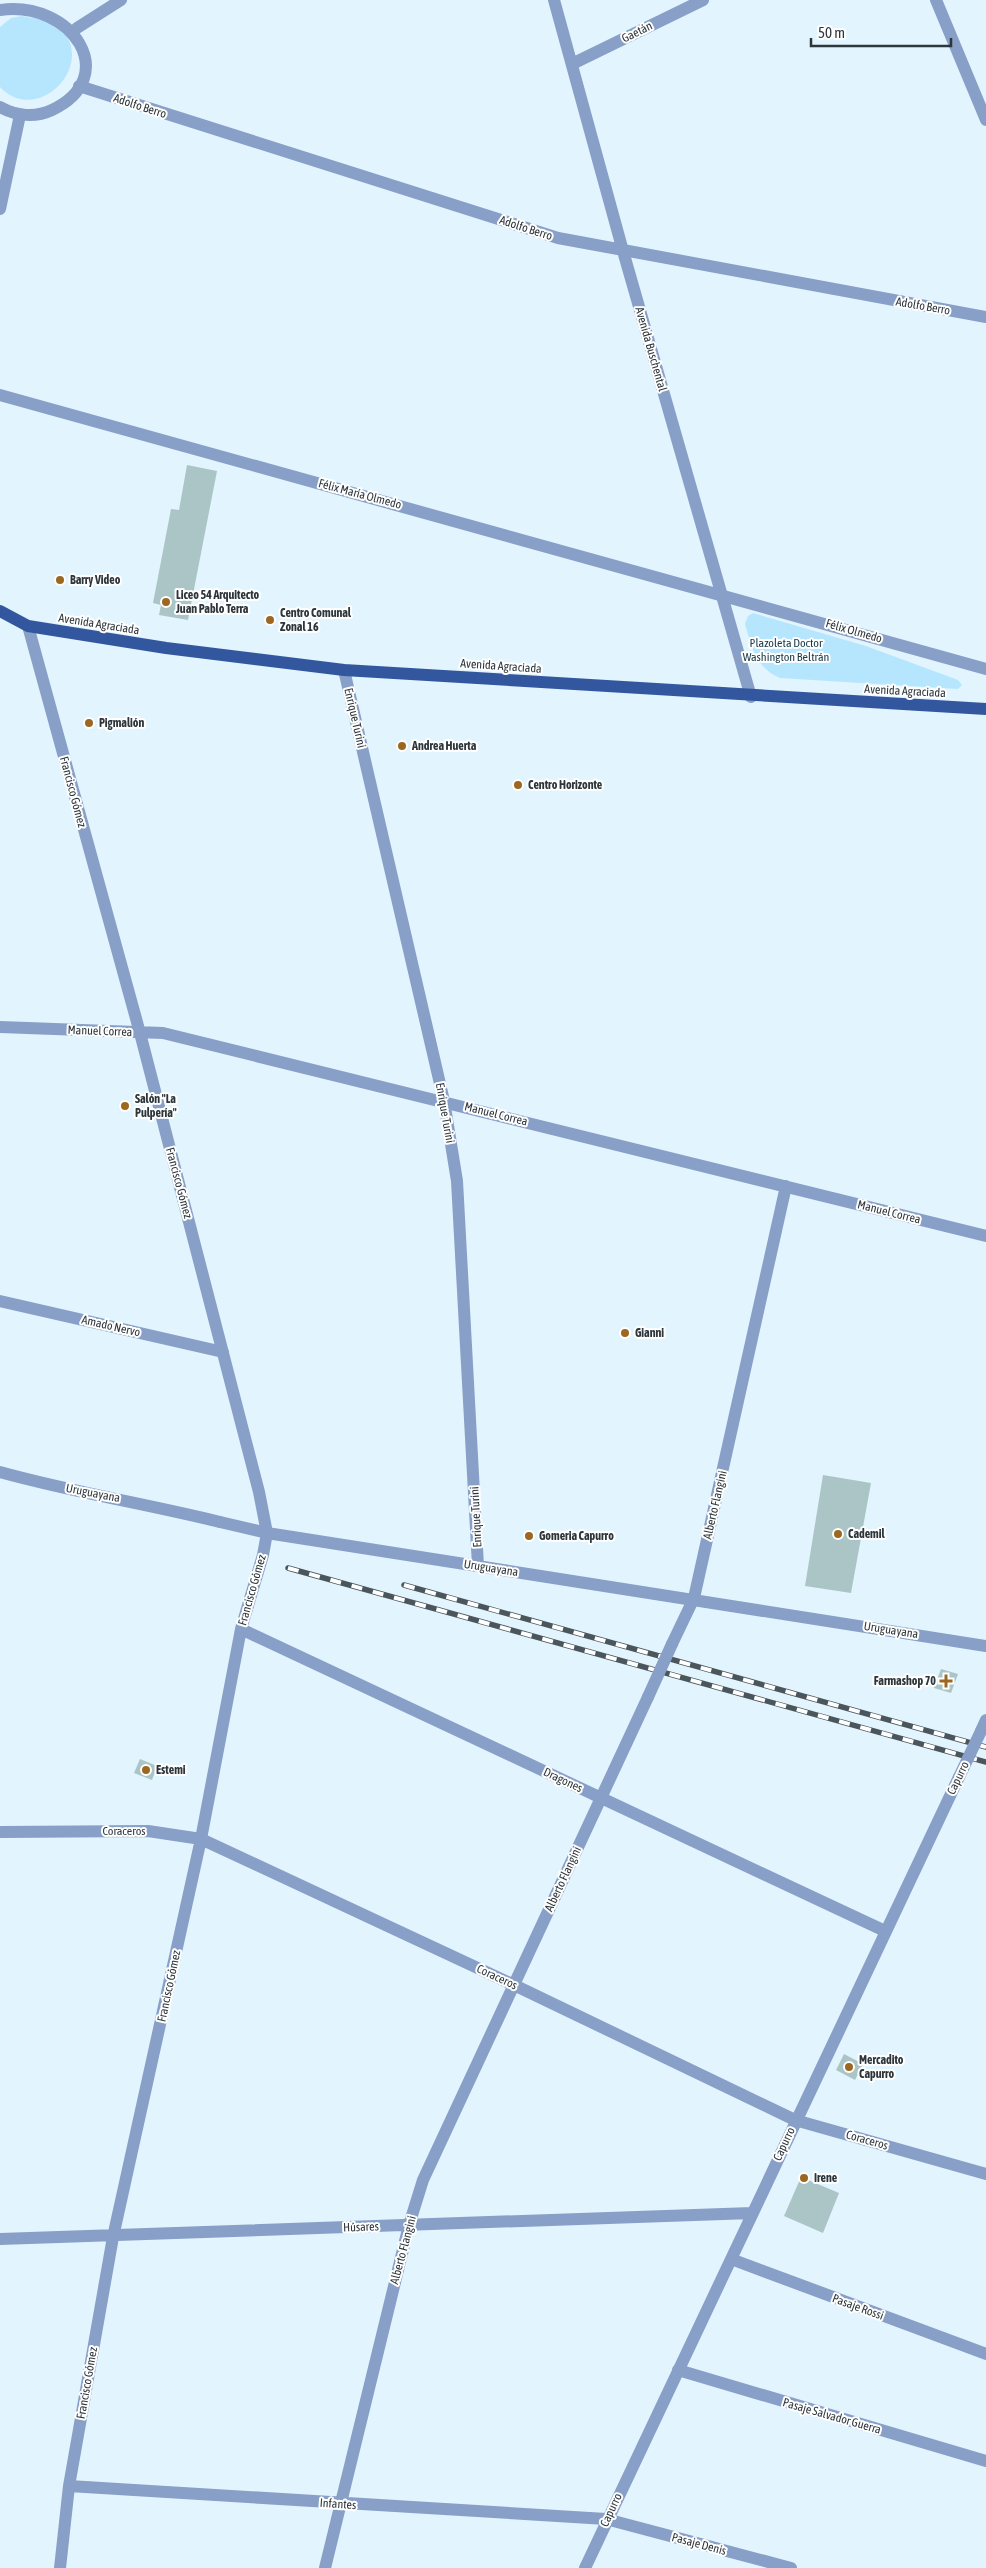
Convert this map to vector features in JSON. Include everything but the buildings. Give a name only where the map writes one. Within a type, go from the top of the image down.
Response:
[{"type":"main road","name":"Avenida Agraciada","points":[[0,611],[23,623]]},
{"type":"main road","name":"Avenida Agraciada","points":[[0,624],[23,623],[166,648],[344,670],[751,697],[986,709]]},
{"type":"street","points":[[77,28],[120,0]]},
{"type":"street","name":"Avenida Buschental","points":[[554,0],[623,251],[751,697]]},
{"type":"street","name":"Gaetán","points":[[572,64],[703,0]]},
{"type":"street","points":[[936,0],[986,120]]},
{"type":"street","points":[[0,10],[11,2],[39,3],[53,7],[66,16],[77,28],[82,38],[86,57],[83,75],[78,86],[60,106],[34,115],[20,115],[0,107]]},
{"type":"street","name":"Adolfo Berro","points":[[78,86],[558,238],[986,317]]},
{"type":"street","points":[[0,209],[20,115]]},
{"type":"street","name":"Félix María Olmedo","points":[[0,395],[721,594]]},
{"type":"street","name":"Félix Olmedo","points":[[721,594],[986,669]]},
{"type":"street","name":"Francisco Gómez","points":[[23,623],[140,1033],[223,1352],[267,1533],[263,1555],[241,1629],[201,1839],[113,2237],[69,2486],[60,2568]]},
{"type":"street","name":"Enrique Turini","points":[[344,670],[444,1101],[457,1181],[478,1566]]},
{"type":"street","name":"Manuel Correa","points":[[0,1027],[163,1033],[986,1236]]},
{"type":"street","name":"Alberto Flangini","points":[[325,2568],[409,2225],[424,2180],[600,1797],[694,1598],[786,1186]]},
{"type":"street","name":"Amado Nervo","points":[[0,1301],[223,1352]]},
{"type":"street","name":"Uruguayana","points":[[0,1472],[38,1483],[150,1504],[267,1533],[694,1598],[986,1646]]},
{"type":"street","name":"Dragones","points":[[241,1629],[885,1931]]},
{"type":"street","name":"Capurro","points":[[585,2568],[606,2519],[983,1726]]},
{"type":"street","name":"Coraceros","points":[[0,1832],[148,1831],[201,1839],[514,1985],[795,2120],[986,2174]]},
{"type":"street","name":"Húsares","points":[[0,2239],[113,2237],[752,2213]]},
{"type":"street","name":"Pasaje Rossi","points":[[731,2259],[986,2354]]},
{"type":"street","name":"Pasaje Salvador Guerra","points":[[678,2370],[986,2461]]},
{"type":"street","name":"Infantes","points":[[69,2486],[606,2519]]},
{"type":"street","name":"Pasaje Denis","points":[[606,2519],[791,2568]]},
{"type":"green space","points":[[22,16],[56,24],[68,39],[72,55],[69,71],[59,85],[47,95],[31,100],[15,98],[0,87],[0,27],[11,18]]},
{"type":"green space","name":"Plazoleta Doctor Washington Beltrán","points":[[753,613],[866,646],[958,680],[962,685],[958,689],[780,678],[765,669],[753,649],[745,624],[748,616]]},
{"type":"railway","points":[[288,1568],[986,1762]]},
{"type":"railway","points":[[404,1585],[986,1747]]},
{"type":"place","name":"Barry Video","points":[[60,580]]},
{"type":"place","name":"Liceo 54 Arquitecto Juan Pablo Terra","points":[[166,602]]},
{"type":"place","name":"Centro Comunal Zonal 16","points":[[270,620]]},
{"type":"place","name":"Pigmalión","points":[[89,723]]},
{"type":"place","name":"Andrea Huerta","points":[[402,746]]},
{"type":"place","name":"Centro Horizonte","points":[[518,785]]},
{"type":"place","name":"Salón \"La Pulpería\"","points":[[125,1106]]},
{"type":"place","name":"Gianni","points":[[625,1333]]},
{"type":"place","name":"Cademil","points":[[838,1534]]},
{"type":"place","name":"Gomeria Capurro","points":[[529,1536]]},
{"type":"place","name":"Farmashop 70","points":[[946,1681]]},
{"type":"place","name":"Estemi","points":[[146,1770]]},
{"type":"place","name":"Mercadito Capurro","points":[[849,2067]]},
{"type":"place","name":"Irene","points":[[804,2178]]}]
